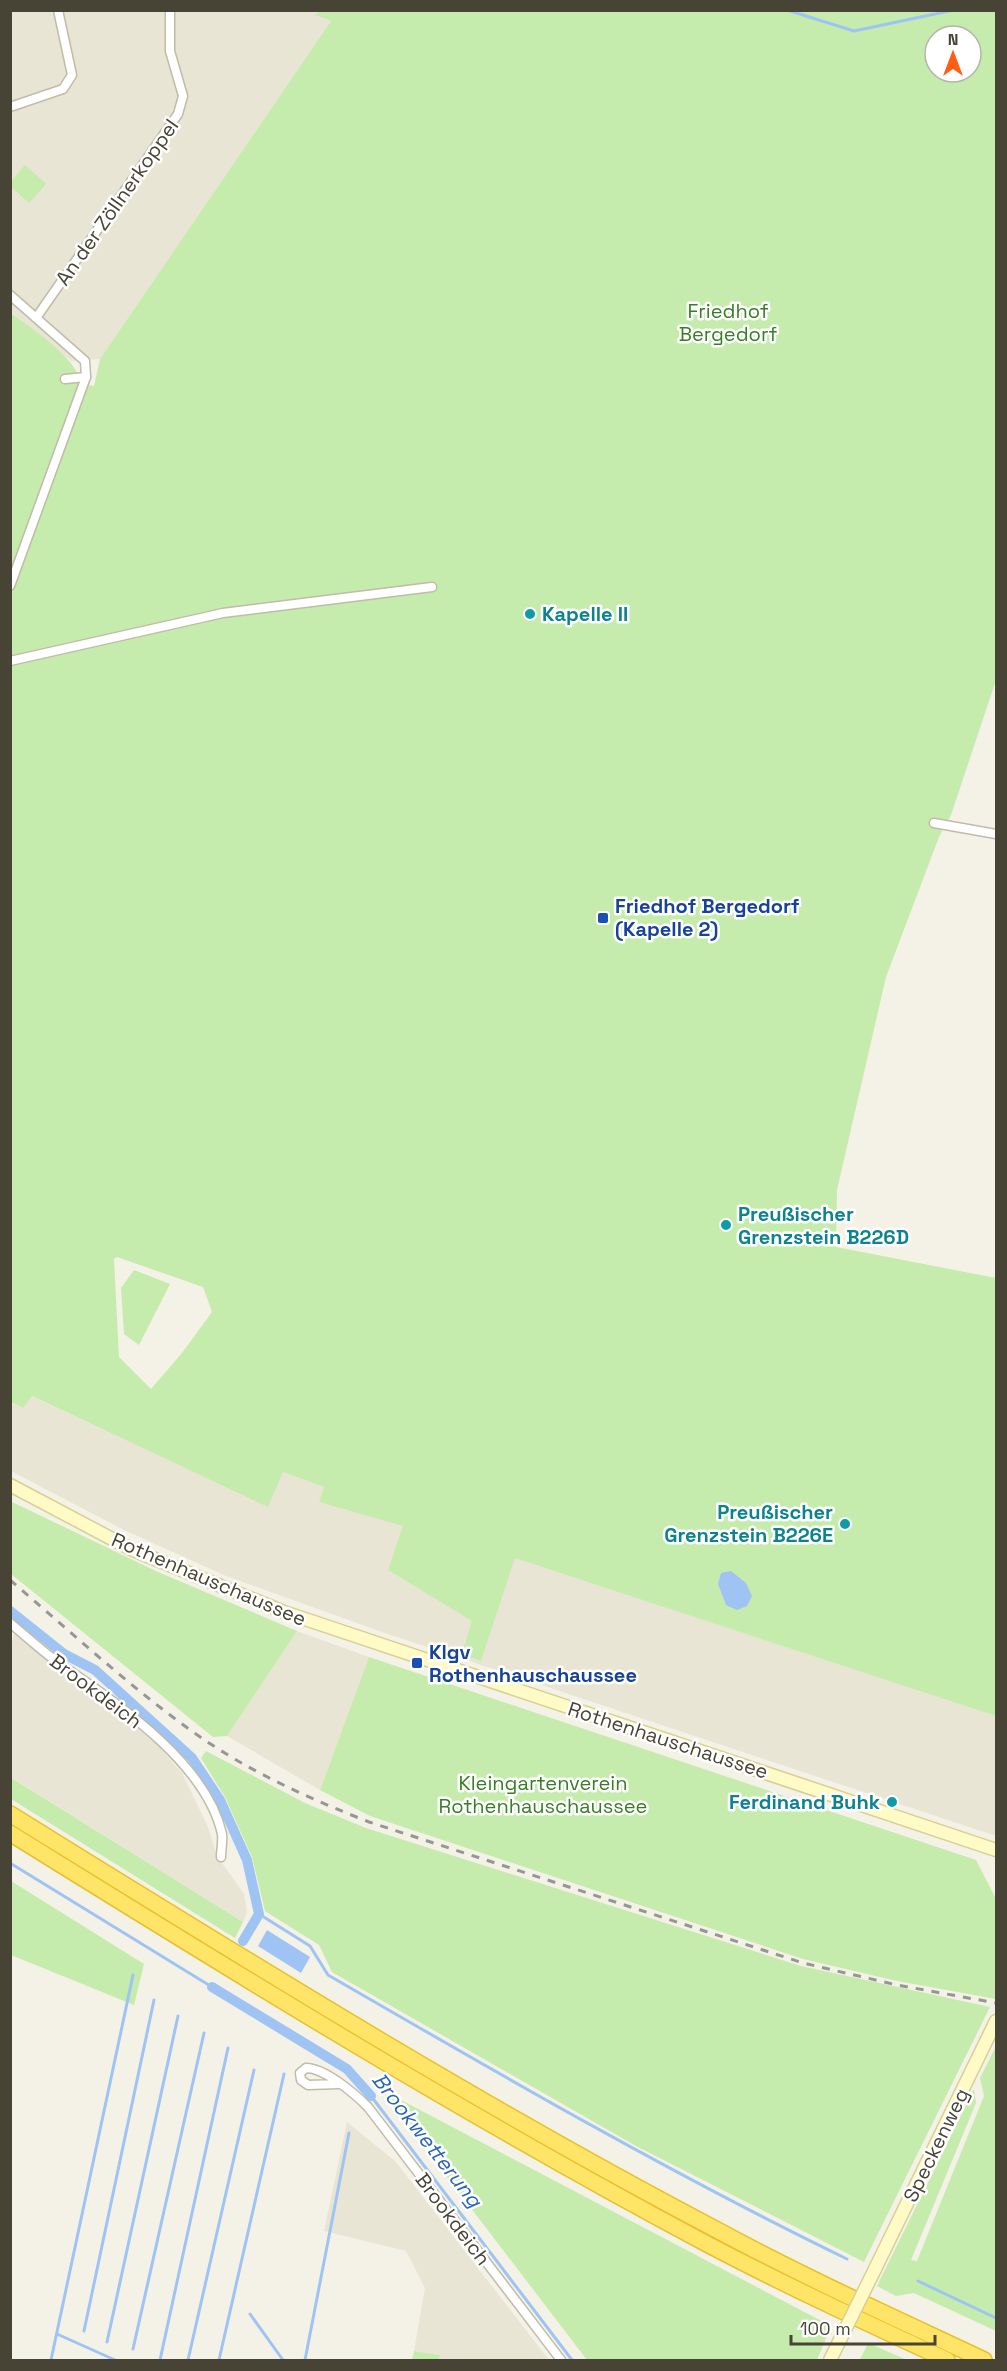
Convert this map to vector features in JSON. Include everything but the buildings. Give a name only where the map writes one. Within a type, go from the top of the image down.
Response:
[{"type":"highway","points":[[10,1814],[415,2062],[616,2176],[729,2237],[984,2361]]},
{"type":"highway","points":[[10,1833],[396,2069],[608,2190],[712,2246],[947,2361]]},
{"type":"main road","name":"Rothenhauschaussee","points":[[10,1485],[133,1550],[284,1612],[996,1850]]},
{"type":"main road","name":"Speckenweg","points":[[830,2361],[996,2021]]},
{"type":"street","points":[[10,107],[63,89],[72,75],[58,10]]},
{"type":"street","name":"An der Zöllnerkoppel","points":[[36,318],[178,114],[183,96],[170,51],[171,10]]},
{"type":"street","points":[[10,295],[86,361],[86,377],[10,586]]},
{"type":"street","points":[[65,379],[86,377]]},
{"type":"street","points":[[10,661],[223,613],[432,587]]},
{"type":"street","points":[[934,823],[996,834]]},
{"type":"street","name":"Brookdeich","points":[[10,1623],[58,1663],[110,1697],[153,1733],[185,1768],[207,1799],[222,1835],[221,1857]]},
{"type":"street","name":"Brookdeich","points":[[339,2084],[356,2094],[368,2107],[561,2361]]},
{"type":"shaded area","points":[[319,10],[316,15],[331,21],[100,359],[71,361],[11,312],[10,11]]},
{"type":"shaded area","points":[[31,1396],[268,1506],[283,1472],[324,1487],[319,1502],[404,1526],[388,1570],[473,1621],[481,1661],[515,1557],[996,1716],[996,1836],[382,1632],[226,1576],[124,1530],[11,1471],[10,1402],[23,1408]]},
{"type":"shaded area","points":[[297,1631],[369,1657],[320,1790],[227,1736]]},
{"type":"shaded area","points":[[14,1634],[54,1665],[108,1701],[150,1737],[182,1773],[208,1827],[217,1856],[244,1894],[247,1912],[243,1922],[11,1777],[10,1652]]},
{"type":"shaded area","points":[[347,2122],[395,2161],[549,2360],[439,2360],[440,2355],[414,2351],[425,2288],[406,2251],[324,2231]]},
{"type":"green space","name":"Friedhof Bergedorf","points":[[319,11],[996,11],[996,680],[951,815],[939,837],[886,977],[837,1190],[836,1247],[996,1278],[996,1716],[515,1558],[481,1661],[462,1654],[472,1621],[388,1570],[403,1526],[319,1502],[324,1487],[283,1472],[268,1507],[32,1396],[23,1408],[11,1402],[10,312],[63,355],[78,375],[80,384],[94,386],[100,359],[331,21],[315,15]],"holes":[[[117,1257],[203,1287],[212,1312],[182,1353],[151,1389],[119,1357],[114,1259]]]},
{"type":"green space","points":[[25,165],[46,184],[29,203],[11,187],[11,182]]},
{"type":"green space","points":[[134,1270],[170,1284],[139,1345],[124,1334],[121,1288]]},
{"type":"green space","points":[[10,1501],[158,1572],[297,1631],[227,1736],[213,1737],[11,1574]]},
{"type":"green space","name":"Kleingartenverein Rothenhauschaussee","points":[[369,1657],[976,1860],[996,1899],[996,1999],[897,1981],[803,1959],[370,1816],[320,1790]]},
{"type":"green space","points":[[206,1751],[305,1803],[366,1828],[801,1966],[990,2007],[864,2262],[636,2146],[332,1972],[319,1945],[265,1911],[252,1857],[225,1797],[201,1758]]},
{"type":"green space","points":[[10,1777],[243,1922],[235,1938],[11,1799]]},
{"type":"green space","points":[[11,1881],[144,1964],[134,2005],[11,1955]]},
{"type":"green space","points":[[996,2046],[996,2331],[914,2293],[896,2296],[877,2286],[974,2089],[976,2103],[911,2260],[917,2261],[984,2096],[980,2078]]},
{"type":"green space","points":[[380,2089],[831,2326],[817,2360],[587,2360]]},
{"type":"green space","points":[[868,2343],[907,2360],[860,2360]]},
{"type":"green space","points":[[414,2351],[440,2355],[439,2360],[412,2360]]},
{"type":"water","points":[[731,1571],[746,1583],[752,1596],[747,1606],[737,1610],[726,1605],[718,1584],[721,1573]]},
{"type":"water","points":[[267,1930],[310,1957],[301,1973],[258,1946]]},
{"type":"waterway","points":[[787,10],[854,31],[954,10]]},
{"type":"waterway","points":[[10,1611],[64,1654],[95,1670],[192,1758],[220,1800],[247,1860],[259,1914],[243,1941]]},
{"type":"waterway","points":[[10,1863],[212,1987]]},
{"type":"waterway","points":[[259,1914],[310,1946],[328,1975],[650,2157],[847,2259]]},
{"type":"waterway","points":[[51,2360],[133,1975]]},
{"type":"waterway","name":"Brookwetterung","points":[[212,1987],[347,2069],[371,2096]]},
{"type":"waterway","points":[[84,2331],[154,2000]]},
{"type":"waterway","points":[[107,2342],[178,2016]]},
{"type":"waterway","points":[[133,2349],[204,2033]]},
{"type":"waterway","points":[[160,2360],[228,2048]]},
{"type":"waterway","points":[[188,2360],[254,2070]]},
{"type":"waterway","points":[[219,2360],[284,2074]]},
{"type":"waterway","name":"Brookwetterung","points":[[371,2096],[572,2360]]},
{"type":"waterway","points":[[305,2360],[349,2133]]},
{"type":"waterway","points":[[918,2281],[996,2318]]},
{"type":"waterway","points":[[250,2314],[283,2360]]},
{"type":"waterway","points":[[57,2334],[115,2360]]},
{"type":"railway","points":[[10,1580],[132,1685],[209,1743],[247,1766],[327,1805],[369,1822],[803,1963],[897,1985],[996,2003]]},
{"type":"place","name":"Kapelle II","points":[[530,614]]},
{"type":"place","name":"Friedhof Bergedorf (Kapelle 2)","points":[[603,918]]},
{"type":"place","name":"Preußischer Grenzstein B226D","points":[[726,1225]]},
{"type":"place","name":"Preußischer Grenzstein B226E","points":[[845,1524]]},
{"type":"place","name":"Klgv Rothenhauschaussee","points":[[417,1663]]},
{"type":"place","name":"Ferdinand Buhk","points":[[892,1802]]}]
